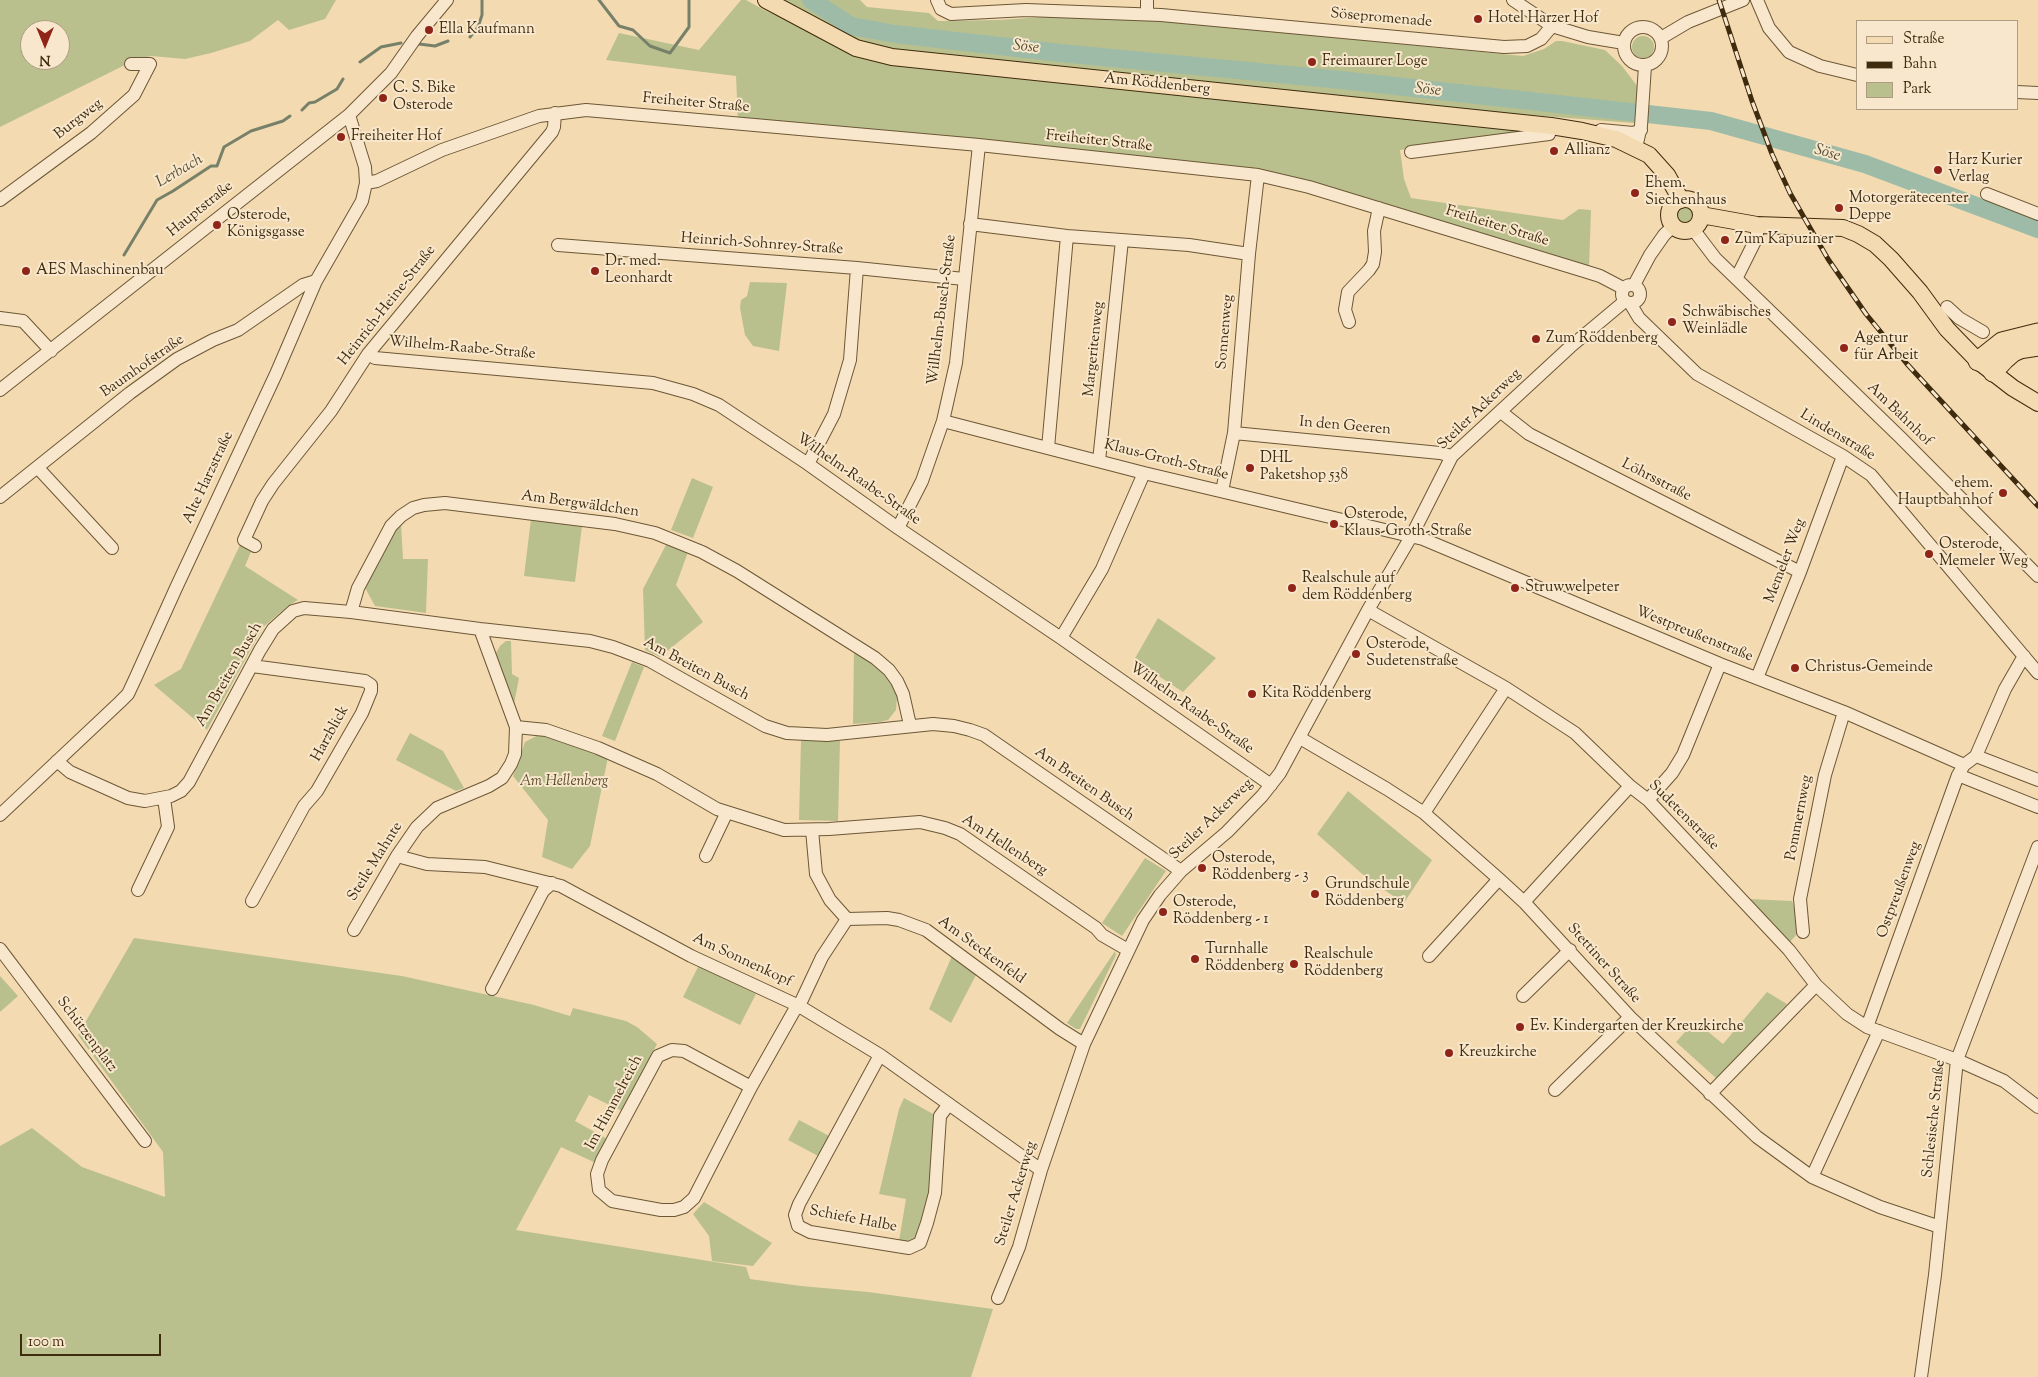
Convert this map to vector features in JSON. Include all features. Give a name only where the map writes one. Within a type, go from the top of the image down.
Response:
[{"type":"highway","points":[[1978,361],[2002,342],[2035,340]]},
{"type":"highway","points":[[1994,372],[2004,359],[2035,340]]},
{"type":"main road","name":"Am Röddenberg","points":[[769,2],[856,48],[892,57],[1551,126],[1616,139],[1636,148],[1654,160]]},
{"type":"main road","points":[[1654,160],[1667,175],[1682,200],[1694,203],[1697,222]]},
{"type":"main road","points":[[1682,200],[1672,206],[1669,212],[1669,220],[1673,226],[1682,231],[1697,222],[1843,228],[1858,234],[1875,244],[1891,259],[1920,292],[1953,324],[1978,361],[2013,388],[2038,404]]},
{"type":"street","name":"Hauptstraße","points":[[0,390],[349,115],[391,73],[411,44],[447,0]]},
{"type":"street","name":"Sösepromenade","points":[[936,0],[941,9],[951,14],[1021,10],[1147,14],[1504,46],[1527,46],[1541,39],[1552,26]]},
{"type":"street","points":[[1147,0],[1147,14]]},
{"type":"street","points":[[1512,0],[1552,26],[1588,37],[1624,43]]},
{"type":"street","points":[[1661,38],[1688,22],[1743,0],[1764,19],[1789,52],[1820,66],[1856,75]]},
{"type":"street","points":[[1756,0],[1764,19]]},
{"type":"street","points":[[1640,27],[1650,28],[1661,38],[1662,50],[1655,62],[1645,66],[1636,64],[1627,56],[1624,43],[1629,33],[1640,27]]},
{"type":"street","name":"Burgweg","points":[[0,200],[91,132],[134,95],[150,64],[131,64]]},
{"type":"street","points":[[1636,148],[1641,128],[1645,66]]},
{"type":"street","points":[[2018,92],[2038,93]]},
{"type":"street","name":"Freiheiter Straße","points":[[366,183],[377,181],[442,150],[538,116],[586,110],[978,145],[1258,176],[1308,187],[1600,276],[1630,295]]},
{"type":"street","name":"Heinrich-Heine-Straße","points":[[255,546],[244,540],[262,501],[273,484],[331,411],[368,354],[552,132],[555,113]]},
{"type":"street","name":"Alte Harzstraße","points":[[1,816],[128,694],[276,374],[316,281],[362,201],[366,183],[365,167],[349,115]]},
{"type":"street","points":[[1411,152],[1549,134],[1551,126]]},
{"type":"street","points":[[1582,131],[1634,133],[1641,128]]},
{"type":"street","points":[[1641,128],[1654,160]]},
{"type":"street","name":"Willhelm-Busch-Straße","points":[[898,528],[922,481],[943,422],[956,363],[978,145]]},
{"type":"street","name":"Sonnenweg","points":[[1222,491],[1234,434],[1249,254],[1258,176]]},
{"type":"street","points":[[1988,194],[2038,214]]},
{"type":"street","points":[[1349,322],[1345,310],[1348,292],[1373,264],[1375,252],[1374,232],[1379,208]]},
{"type":"street","name":"Am Bahnhof","points":[[1697,222],[1715,258],[1737,277],[1814,356],[1900,437],[2038,576]]},
{"type":"street","points":[[970,224],[1067,236],[1190,245],[1249,254]]},
{"type":"street","points":[[1737,277],[1757,237],[1757,225]]},
{"type":"street","name":"Steiler Ackerweg","points":[[998,1298],[1019,1247],[1041,1170],[1084,1044],[1143,920],[1160,895],[1181,871],[1227,832],[1271,785],[1300,738],[1368,610],[1412,535],[1452,456],[1630,295],[1650,256],[1664,235],[1673,226]]},
{"type":"street","points":[[1048,448],[1061,321],[1067,236]]},
{"type":"street","name":"Margeritenweg","points":[[1099,461],[1122,240]]},
{"type":"street","name":"Heinrich-Sohnrey-Straße","points":[[558,245],[964,278]]},
{"type":"street","points":[[808,464],[834,414],[850,360],[856,268]]},
{"type":"street","name":"Baumhofstraße","points":[[0,497],[130,393],[178,359],[213,340],[238,330],[303,285],[316,281]]},
{"type":"street","name":"Lindenstraße","points":[[1630,295],[1639,318],[1697,374],[1843,456],[1871,475],[2038,673]]},
{"type":"street","points":[[1947,307],[1953,324],[1983,332]]},
{"type":"street","points":[[0,318],[23,321],[51,351]]},
{"type":"street","name":"Wilhelm-Raabe-Straße","points":[[368,354],[375,358],[653,383],[674,388],[719,405],[1061,638],[1271,785]]},
{"type":"street","name":"Löhrsstraße","points":[[1501,412],[1529,434],[1800,572]]},
{"type":"street","name":"Klaus-Groth-Straße","points":[[943,422],[1338,520],[1412,535]]},
{"type":"street","name":"In den Geeren","points":[[1234,434],[1440,453],[1452,456]]},
{"type":"street","name":"Memeler Weg","points":[[1756,678],[1800,572],[1843,456]]},
{"type":"street","points":[[38,468],[112,548]]},
{"type":"street","points":[[1061,638],[1102,569],[1144,473]]},
{"type":"street","name":"Am Bergwäldchen","points":[[351,612],[358,588],[391,526],[413,508],[445,503],[615,524],[655,533],[702,552],[738,571],[875,658],[889,670],[897,681],[903,694],[910,725]]},
{"type":"street","name":"Westpreußenstraße","points":[[1412,535],[1720,664],[1844,712],[2038,808]]},
{"type":"street","name":"Am Breiten Busch","points":[[57,761],[70,772],[128,798],[145,801],[164,798],[181,791],[189,782],[274,629],[293,611],[304,608],[351,612],[590,641],[613,647],[650,661],[764,726],[787,733],[827,735],[933,724],[954,726],[984,735],[1181,871]]},
{"type":"street","name":"Sudetenstraße","points":[[1368,610],[1506,688],[1574,733],[1630,786],[1648,800],[1789,950],[1816,985],[1847,1014],[1873,1029],[1957,1060],[2004,1081],[2038,1107]]},
{"type":"street","name":"Steile Mahnte","points":[[354,930],[397,856],[417,827],[437,808],[471,792],[490,786],[502,778],[515,754],[516,727],[480,629]]},
{"type":"street","points":[[1961,770],[1976,756],[2005,688],[2024,656]]},
{"type":"street","points":[[1648,800],[1672,773],[1683,755],[1720,664]]},
{"type":"street","name":"Harzblick","points":[[252,666],[365,681],[371,685],[371,690],[362,713],[318,791],[304,806],[252,901]]},
{"type":"street","points":[[1424,814],[1506,688]]},
{"type":"street","name":"Pommernweg","points":[[1803,932],[1800,899],[1825,776],[1844,712]]},
{"type":"street","name":"Am Hellenberg","points":[[516,727],[546,730],[598,748],[657,774],[717,809],[784,830],[812,830],[903,823],[930,824],[945,828],[960,834],[1096,928],[1102,935],[1128,950]]},
{"type":"street","name":"Stettiner Straße","points":[[1300,738],[1387,788],[1424,814],[1499,879],[1570,950],[1630,1017],[1757,1137],[1812,1177],[1880,1207],[1940,1227]]},
{"type":"street","points":[[1976,756],[2038,780]]},
{"type":"street","name":"Ostpreußenweg","points":[[1812,1177],[1873,1029],[1961,770]]},
{"type":"street","points":[[1524,902],[1630,786]]},
{"type":"street","points":[[138,890],[168,827],[164,798]]},
{"type":"street","points":[[706,856],[728,812]]},
{"type":"street","points":[[799,1006],[822,957],[848,919],[830,900],[816,874],[812,830]]},
{"type":"street","name":"Schlesische Straße","points":[[1921,1377],[1940,1227],[1957,1060],[2038,847]]},
{"type":"street","name":"Am Sonnenkopf","points":[[397,856],[427,864],[486,867],[561,886],[691,956],[799,1006],[880,1055],[1041,1170]]},
{"type":"street","points":[[1429,956],[1499,879]]},
{"type":"street","points":[[492,989],[543,891],[552,883]]},
{"type":"street","name":"Am Steckenfeld","points":[[848,919],[887,918],[899,920],[926,930],[1060,1029],[1084,1044]]},
{"type":"street","name":"Schützenplatz","points":[[0,949],[145,1141]]},
{"type":"street","points":[[1523,996],[1570,950]]},
{"type":"street","points":[[1710,1094],[1816,985]]},
{"type":"street","name":"Im Himmelreich","points":[[751,1088],[684,1052],[672,1050],[658,1056],[602,1160],[597,1174],[599,1190],[612,1201],[661,1210],[674,1210],[684,1207],[694,1198],[751,1088],[794,1011],[799,1006]]},
{"type":"street","points":[[1555,1090],[1630,1017]]},
{"type":"street","name":"Schiefe Halbe","points":[[880,1055],[799,1204],[796,1215],[798,1226],[810,1232],[909,1248],[920,1243],[928,1223],[935,1194],[940,1116],[949,1104]]},
{"type":"green space","points":[[0,0],[336,0],[325,19],[289,30],[278,20],[250,41],[211,53],[185,59],[151,56],[135,60],[0,127]]},
{"type":"green space","points":[[741,0],[746,0],[766,11],[855,50],[1540,133],[1503,135],[1400,150],[1404,179],[1411,198],[1563,220],[1579,209],[1591,210],[1589,269],[1309,184],[738,121],[736,76],[606,60],[619,33],[699,50]]},
{"type":"green space","points":[[777,0],[860,0],[867,7],[929,13],[938,21],[1043,17],[1166,21],[1523,56],[1544,49],[1556,41],[1562,41],[1605,50],[1622,66],[1638,87],[1634,123],[1477,111],[893,51],[858,43]]},
{"type":"green space","points":[[1643,36],[1651,39],[1654,47],[1651,55],[1643,58],[1635,55],[1632,47],[1635,39]]},
{"type":"green space","points":[[1684,207],[1692,212],[1693,216],[1688,224],[1684,225],[1676,220],[1675,216],[1680,208]]},
{"type":"green space","points":[[750,282],[787,283],[779,351],[753,346],[745,335],[740,308],[741,300],[747,296]]},
{"type":"green space","points":[[692,478],[713,487],[693,538],[671,530]]},
{"type":"green space","points":[[531,519],[582,526],[575,582],[524,576]]},
{"type":"green space","points":[[401,524],[403,559],[428,559],[426,613],[375,606],[364,586],[391,532]]},
{"type":"green space","points":[[241,543],[253,547],[245,566],[298,600],[263,627],[207,730],[154,685],[181,669]]},
{"type":"green space","points":[[667,543],[688,552],[676,585],[703,622],[660,657],[645,650],[643,589]]},
{"type":"green space","points":[[1158,618],[1216,658],[1183,692],[1134,660]]},
{"type":"green space","points":[[506,641],[511,641],[512,674],[519,678],[514,704],[496,653]]},
{"type":"green space","points":[[854,649],[885,674],[899,697],[897,698],[896,710],[888,720],[853,724]]},
{"type":"green space","points":[[632,662],[644,667],[615,741],[602,736]]},
{"type":"green space","points":[[410,733],[443,751],[464,788],[456,791],[396,760]]},
{"type":"green space","name":"Am Hellenberg","points":[[540,734],[608,757],[590,846],[572,869],[542,857],[548,820],[513,776],[525,742]]},
{"type":"green space","points":[[801,740],[840,741],[838,821],[799,820]]},
{"type":"green space","points":[[1348,791],[1432,860],[1404,903],[1369,880],[1317,834]]},
{"type":"green space","points":[[1145,858],[1166,871],[1122,936],[1102,923]]},
{"type":"green space","points":[[1749,899],[1792,901],[1798,920],[1797,934],[1789,943]]},
{"type":"green space","points":[[134,938],[402,976],[534,1005],[570,1016],[573,1008],[626,1021],[637,1027],[657,1044],[622,1111],[589,1095],[575,1121],[609,1140],[598,1164],[561,1147],[516,1230],[746,1267],[750,1279],[868,1292],[993,1309],[971,1377],[0,1377],[0,1146],[32,1128],[82,1167],[165,1197],[163,1152],[78,1035]]},
{"type":"green space","points":[[1115,951],[1116,955],[1080,1029],[1076,1029],[1067,1023]]},
{"type":"green space","points":[[952,956],[976,975],[951,1023],[929,1009]]},
{"type":"green space","points":[[699,965],[756,994],[740,1025],[683,997]]},
{"type":"green space","points":[[0,976],[18,996],[0,1012]]},
{"type":"green space","points":[[1767,992],[1787,1004],[1717,1079],[1676,1042],[1695,1021],[1723,1044]]},
{"type":"green space","points":[[904,1098],[935,1115],[930,1196],[918,1238],[912,1243],[899,1241],[906,1199],[879,1194],[899,1109]]},
{"type":"green space","points":[[799,1120],[831,1137],[820,1157],[788,1140]]},
{"type":"green space","points":[[704,1202],[772,1243],[753,1266],[712,1261],[709,1236],[693,1214]]},
{"type":"waterway","name":"Lerbach","points":[[470,37],[478,27],[482,15],[482,0]]},
{"type":"waterway","name":"Lerbach","points":[[599,0],[619,26],[633,30],[650,46],[670,53],[689,27],[689,0]]},
{"type":"waterway","name":"Söse","points":[[811,0],[851,26],[895,34],[1060,53],[1341,80],[1711,121],[1865,164],[2038,229]]},
{"type":"waterway","name":"Lerbach","points":[[419,44],[435,46],[448,41]]},
{"type":"waterway","name":"Lerbach","points":[[360,62],[381,47],[401,43]]},
{"type":"waterway","name":"Lerbach","points":[[302,110],[309,103],[315,102],[337,89],[343,79]]},
{"type":"waterway","name":"Lerbach","points":[[124,255],[157,200],[211,166],[217,166],[224,147],[251,131],[283,121],[290,116]]},
{"type":"railway","points":[[1719,0],[1752,101],[1772,154],[1790,193],[1828,259],[1866,314],[1907,364],[2038,506]]},
{"type":"place","name":"Hotel Harzer Hof","points":[[1478,19]]},
{"type":"place","name":"Ella Kaufmann","points":[[429,30]]},
{"type":"place","name":"Freimaurer Loge","points":[[1312,62]]},
{"type":"place","name":"C. S. Bike Osterode","points":[[383,98]]},
{"type":"place","name":"Freiheiter Hof","points":[[341,137]]},
{"type":"place","name":"Allianz","points":[[1554,151]]},
{"type":"place","name":"Harz Kurier Verlag","points":[[1938,170]]},
{"type":"place","name":"Ehem. Siechenhaus","points":[[1635,193]]},
{"type":"place","name":"Motorgerätecenter Deppe","points":[[1839,208]]},
{"type":"place","name":"Osterode, Königsgasse","points":[[217,225]]},
{"type":"place","name":"Zum Kapuziner","points":[[1725,240]]},
{"type":"place","name":"AES Maschinenbau","points":[[26,271]]},
{"type":"place","name":"Dr. med. Leonhardt","points":[[595,271]]},
{"type":"place","name":"Schwäbisches Weinlädle","points":[[1672,322]]},
{"type":"place","name":"Zum Röddenberg","points":[[1536,339]]},
{"type":"place","name":"Agentur für Arbeit","points":[[1844,348]]},
{"type":"place","name":"DHL Paketshop 538","points":[[1250,468]]},
{"type":"place","name":"ehem. Hauptbahnhof","points":[[2003,493]]},
{"type":"place","name":"Osterode, Klaus-Groth-Straße","points":[[1334,524]]},
{"type":"place","name":"Osterode, Memeler Weg","points":[[1929,554]]},
{"type":"place","name":"Realschule auf dem Röddenberg","points":[[1292,588]]},
{"type":"place","name":"Struwwelpeter","points":[[1515,588]]},
{"type":"place","name":"Osterode, Sudetenstraße","points":[[1356,654]]},
{"type":"place","name":"Christus-Gemeinde","points":[[1795,668]]},
{"type":"place","name":"Kita Röddenberg","points":[[1252,694]]},
{"type":"place","name":"Osterode, Röddenberg - 3","points":[[1202,868]]},
{"type":"place","name":"Grundschule Röddenberg","points":[[1315,894]]},
{"type":"place","name":"Osterode, Röddenberg - 1","points":[[1163,912]]},
{"type":"place","name":"Turnhalle Röddenberg","points":[[1195,959]]},
{"type":"place","name":"Realschule Röddenberg","points":[[1294,964]]},
{"type":"place","name":"Ev. Kindergarten der Kreuzkirche","points":[[1520,1027]]},
{"type":"place","name":"Kreuzkirche","points":[[1449,1053]]}]
